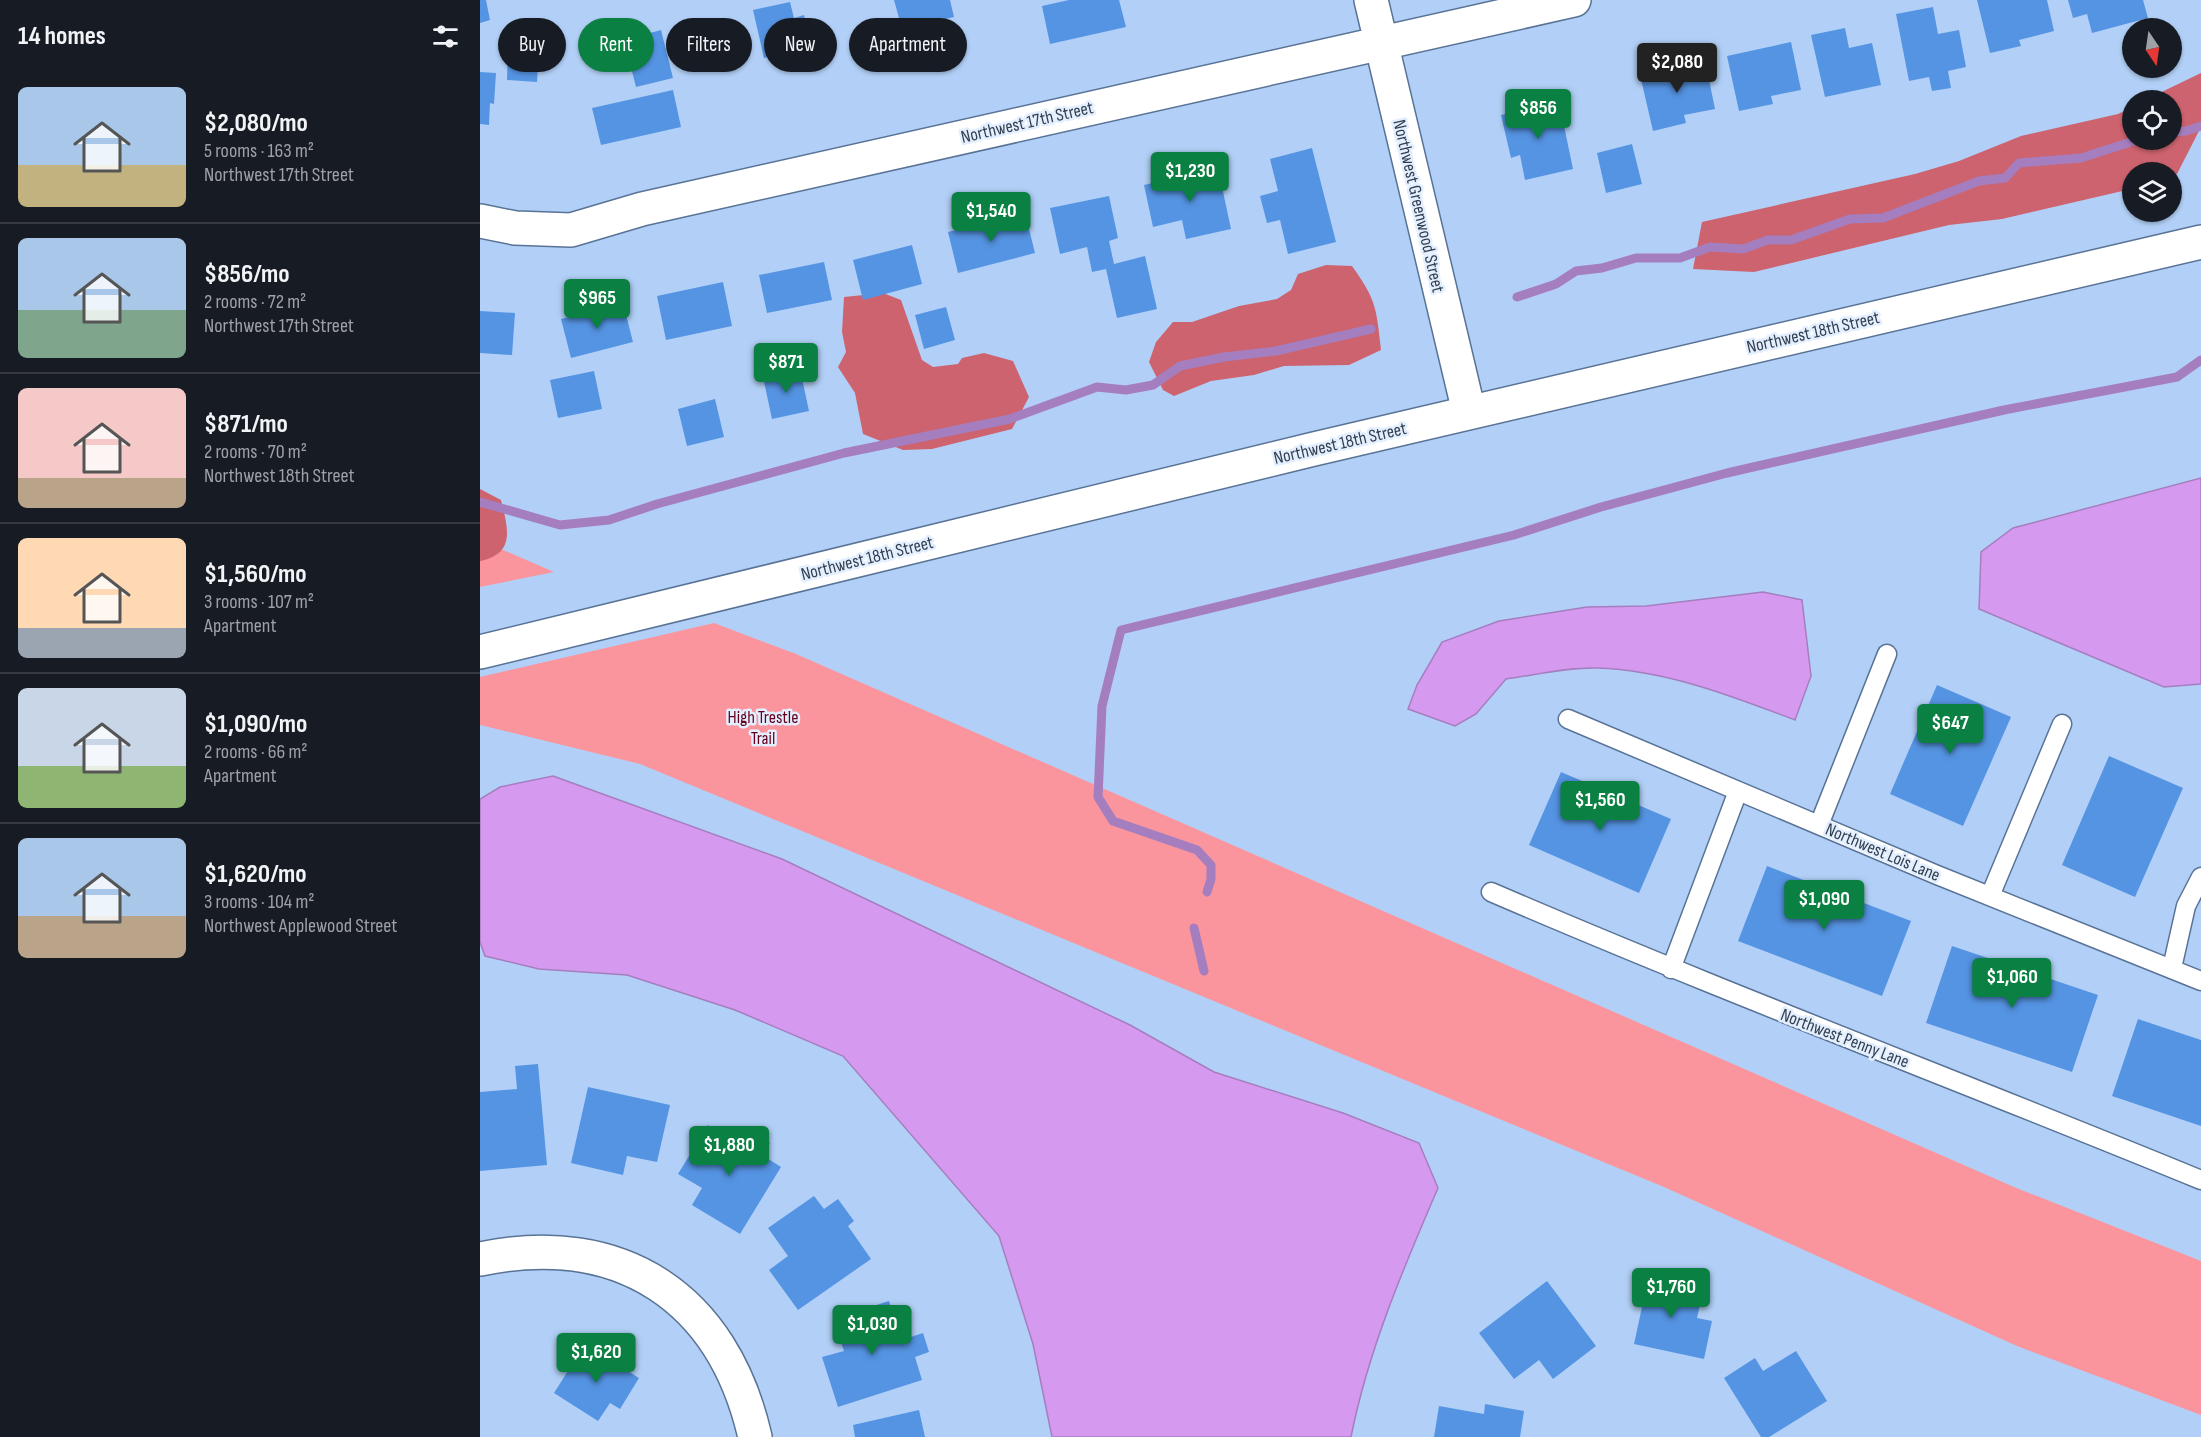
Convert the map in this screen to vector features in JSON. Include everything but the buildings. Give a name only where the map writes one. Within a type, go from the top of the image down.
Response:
[{"type":"street","name":"Northwest Greenwood Street","points":[[1371,0],[1469,412]]},
{"type":"street","name":"Northwest 17th Street","points":[[480,222],[515,228],[571,230],[642,209],[1574,0]]},
{"type":"street","name":"Northwest 18th Street","points":[[480,652],[1469,412],[2201,242]]},
{"type":"street","points":[[480,1259],[544,1250],[616,1264],[650,1278],[692,1311],[719,1346],[737,1381],[755,1437]]},
{"type":"lane","points":[[1819,825],[1887,654]]},
{"type":"lane","name":"Northwest Lois Lane","points":[[1568,719],[1990,896],[2201,981]]},
{"type":"lane","points":[[1990,896],[2062,724]]},
{"type":"lane","points":[[1671,969],[1738,791]]},
{"type":"lane","points":[[2172,968],[2186,906],[2201,877]]},
{"type":"lane","name":"Northwest Penny Lane","points":[[1491,892],[1671,969],[1998,1097],[2201,1180]]},
{"type":"green space","points":[[480,540],[554,572],[480,587]]},
{"type":"green space","name":"High Trestle Trail","points":[[714,623],[796,654],[2014,1187],[2201,1261],[2201,1415],[2017,1346],[1664,1187],[640,764],[480,725],[480,677]]},
{"type":"shaded area","points":[[2201,73],[2201,127],[2182,164],[2182,162],[2122,162],[2122,191],[2002,219],[1949,225],[1754,272],[1693,269],[1702,222],[1915,174],[1959,161],[2021,136],[2122,112],[2122,150],[2182,150],[2182,90],[2166,90]]},
{"type":"shaded area","points":[[1326,265],[1352,266],[1360,278],[1374,305],[1381,350],[1349,365],[1284,366],[1254,375],[1211,381],[1174,396],[1163,390],[1149,362],[1156,342],[1173,322],[1192,322],[1239,306],[1277,299],[1291,290],[1298,274]]},
{"type":"shaded area","points":[[883,293],[901,300],[922,360],[933,367],[958,364],[962,358],[984,353],[1013,361],[1029,397],[1012,429],[932,449],[903,450],[863,434],[855,393],[838,367],[846,352],[842,332],[844,297]]},
{"type":"shaded area","points":[[2201,478],[2201,684],[2164,687],[1979,609],[1981,552],[2013,528]]},
{"type":"shaded area","points":[[480,489],[501,500],[506,520],[507,538],[504,546],[492,558],[480,561]]},
{"type":"shaded area","points":[[1763,592],[1802,600],[1811,676],[1795,720],[1673,679],[1597,668],[1563,670],[1506,679],[1476,714],[1455,726],[1408,709],[1417,685],[1442,642],[1499,621],[1587,607],[1646,606]]},
{"type":"shaded area","points":[[553,776],[782,859],[1130,1025],[1214,1072],[1343,1113],[1419,1143],[1438,1188],[1377,1342],[1351,1437],[1052,1437],[1033,1344],[999,1236],[843,1056],[735,1010],[627,975],[539,969],[485,956],[480,942],[480,799],[500,787]]},
{"type":"waterway","points":[[2182,131],[2201,126]]},
{"type":"waterway","points":[[1517,297],[1556,284],[1576,271],[1602,268],[1636,258],[1680,258],[1710,247],[1743,249],[1768,240],[1791,240],[1850,219],[1883,218],[1979,181],[2005,178],[2019,163],[2081,158],[2122,145]]},
{"type":"waterway","points":[[480,502],[560,525],[609,520],[657,504],[844,453],[1010,419],[1097,387],[1126,390],[1153,385],[1180,366],[1224,357],[1276,351],[1371,329]]},
{"type":"waterway","points":[[1207,892],[1211,879],[1211,865],[1197,850],[1113,821],[1098,797],[1102,706],[1121,630],[1514,535],[1601,507],[1727,473],[2004,410],[2177,377],[2201,360]]},
{"type":"waterway","points":[[1194,928],[1204,971]]}]
